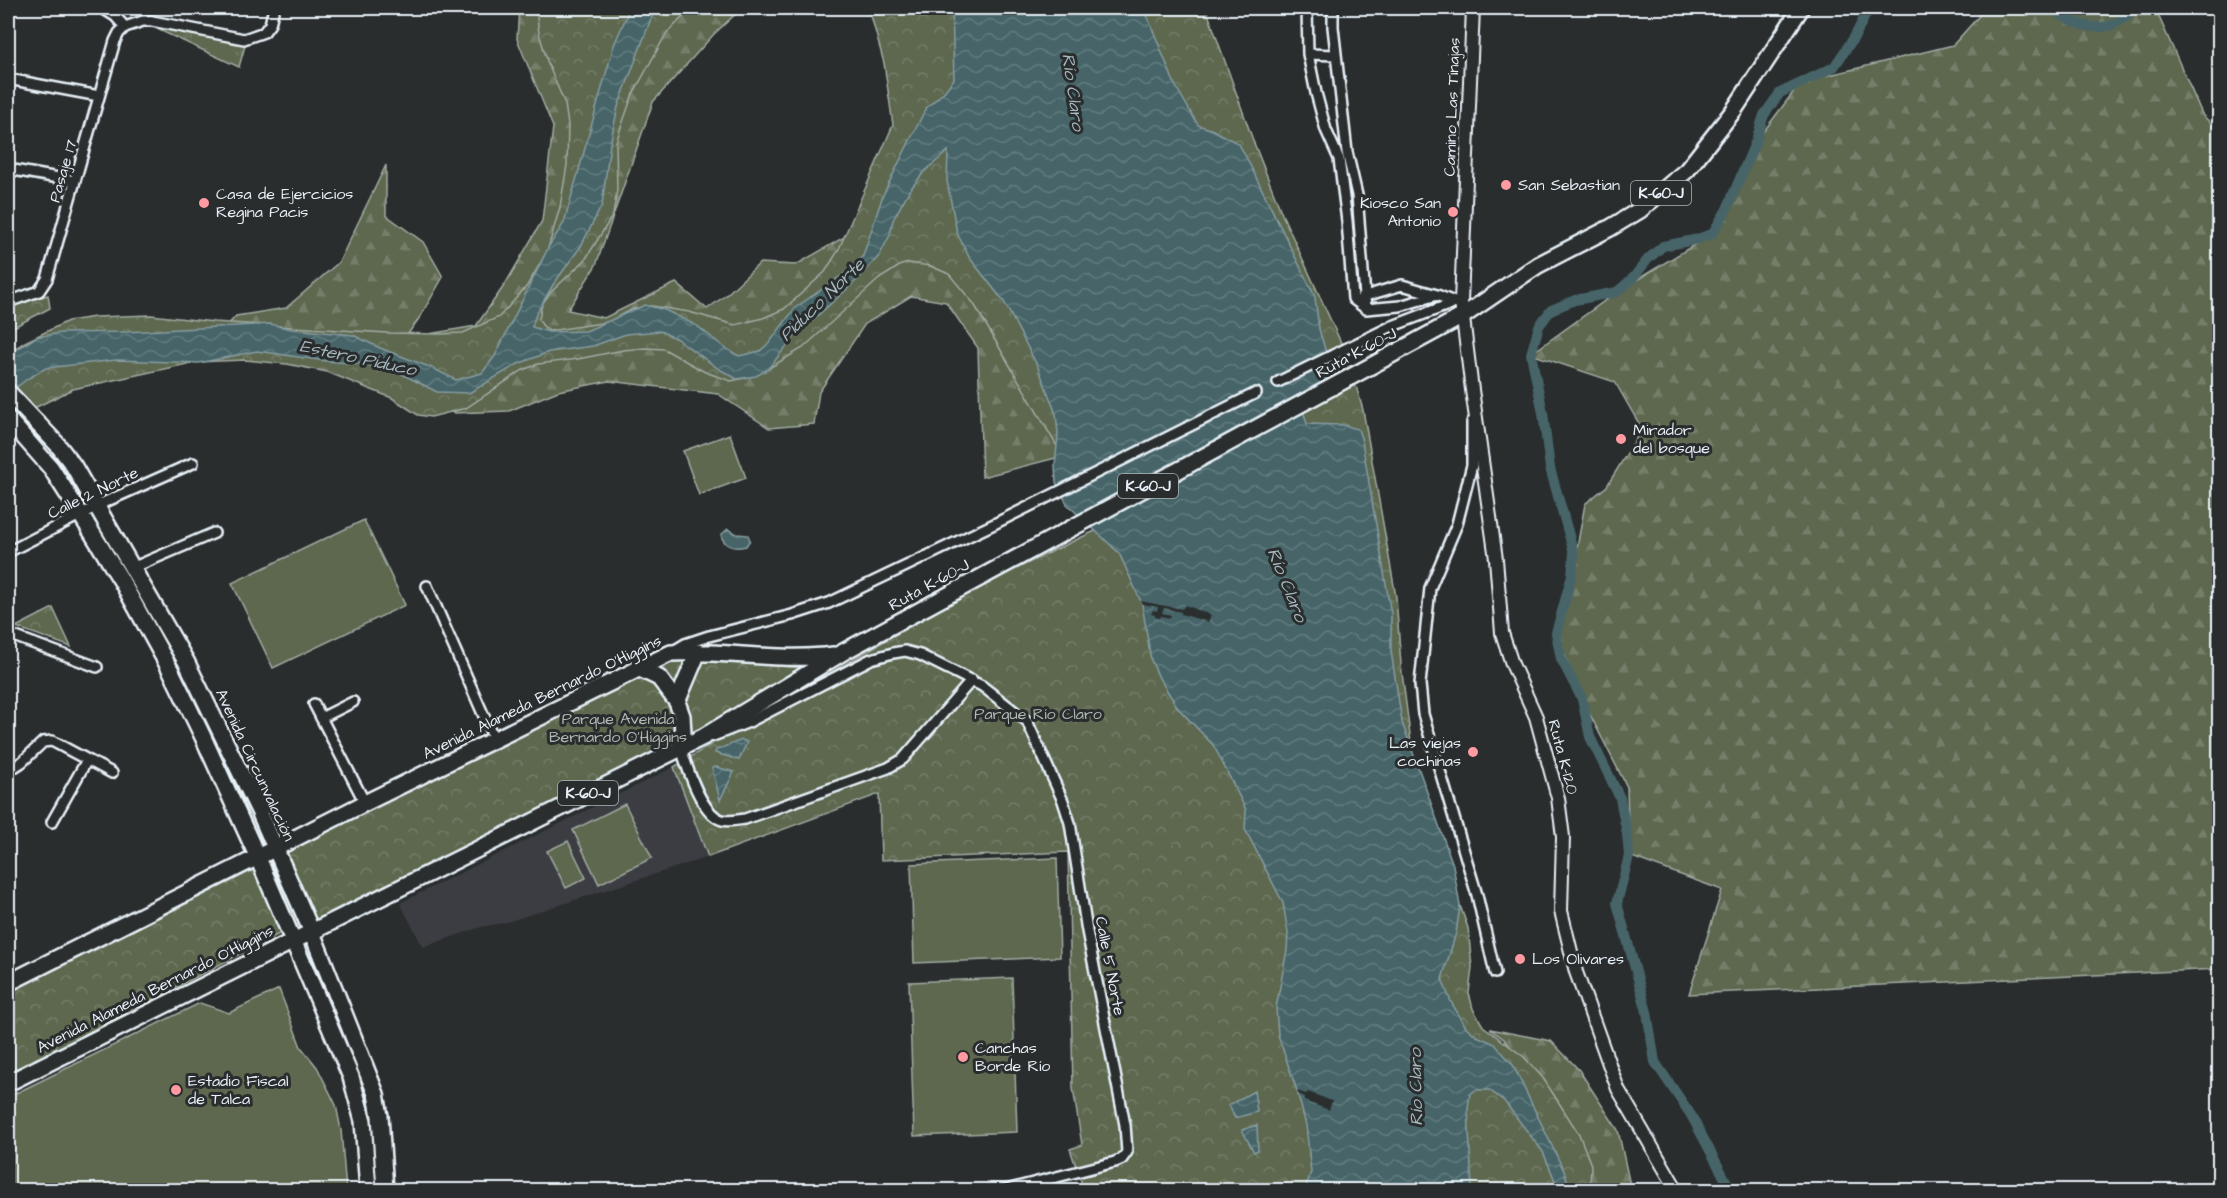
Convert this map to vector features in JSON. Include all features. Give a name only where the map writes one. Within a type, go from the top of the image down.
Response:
[{"type":"main road","name":"Ruta K-60-J","points":[[850,648],[1441,328],[1459,307],[1640,210],[1687,170],[1734,110],[1785,29],[1801,8]]},
{"type":"main road","name":"Avenida Circunvalación","points":[[8,392],[57,444],[73,465],[187,663],[259,811],[311,930],[376,1094],[380,1116],[385,1191]]},
{"type":"main road","points":[[8,419],[51,468],[121,580],[171,671],[258,858],[325,1013],[359,1101],[363,1121],[368,1191]]},
{"type":"main road","name":"Avenida Alameda Bernardo O'Higgins","points":[[8,983],[365,803],[671,653],[698,652],[766,658],[806,658],[833,655],[850,648]]},
{"type":"main road","name":"Avenida Alameda Bernardo O'Higgins","points":[[8,1083],[311,930],[703,737],[850,648]]},
{"type":"main road","points":[[677,702],[698,652]]},
{"type":"main road","points":[[638,668],[659,678],[677,702],[682,716],[681,748]]},
{"type":"street","points":[[102,8],[115,16],[125,27],[143,21],[152,21],[244,39],[257,36],[270,24],[274,8]]},
{"type":"street","points":[[1307,8],[1308,54],[1326,130],[1339,159],[1353,299],[1366,309],[1400,306],[1437,296]]},
{"type":"street","points":[[1333,8],[1347,152],[1357,195],[1366,309]]},
{"type":"street","name":"Camino Las Tinajas","points":[[1459,307],[1473,8]]},
{"type":"street","name":"Pasaje 17","points":[[8,302],[32,295],[44,286],[115,41],[125,27]]},
{"type":"street","points":[[1308,54],[1336,55]]},
{"type":"street","points":[[8,79],[99,96]]},
{"type":"street","points":[[8,169],[75,181]]},
{"type":"street","points":[[1353,299],[1402,285],[1437,296],[1459,307]]},
{"type":"street","points":[[1278,382],[1390,327],[1436,309],[1459,307]]},
{"type":"street","name":"Ruta K-120","points":[[1459,307],[1496,559],[1502,633],[1512,664],[1536,717],[1558,798],[1563,837],[1561,911],[1567,943],[1618,1089],[1677,1191]]},
{"type":"street","points":[[1472,390],[1472,465],[1457,524],[1430,588],[1420,684],[1423,714],[1477,895],[1495,973]]},
{"type":"street","points":[[671,653],[709,636],[792,615],[828,603],[994,524],[1256,393]]},
{"type":"street","name":"Calle 2 Norte","points":[[8,552],[97,506],[193,463]]},
{"type":"street","points":[[132,568],[214,532]]},
{"type":"street","points":[[427,586],[494,739]]},
{"type":"street","points":[[8,634],[97,667]]},
{"type":"street","points":[[698,652],[709,636]]},
{"type":"street","points":[[681,748],[704,804],[711,813],[719,820],[729,822],[745,819],[888,768],[903,759],[972,680],[920,656],[905,651],[892,653],[871,659],[734,729],[703,737]]},
{"type":"street","name":"Calle 5 Norte","points":[[972,680],[1027,721],[1063,801],[1070,823],[1087,931],[1127,1138],[1127,1152],[1122,1159],[1006,1191]]},
{"type":"street","points":[[321,718],[353,702]]},
{"type":"street","points":[[314,704],[365,803]]},
{"type":"street","points":[[8,771],[46,741],[52,741],[112,773]]},
{"type":"street","points":[[52,822],[87,760]]},
{"type":"shaded area","points":[[674,767],[708,857],[423,947],[400,903]]},
{"type":"green space","points":[[519,8],[742,8],[714,34],[653,102],[596,265],[568,310],[604,318],[676,283],[707,309],[726,295],[760,263],[796,265],[851,233],[1000,295],[1079,452],[982,477],[978,348],[946,302],[911,296],[865,324],[819,392],[814,424],[769,428],[718,394],[609,381],[558,391],[509,411],[453,413],[349,365],[207,348],[236,316],[286,308],[339,262],[386,165],[386,215],[423,242],[443,277],[405,338],[476,326],[506,283],[542,221],[553,127],[517,39]]},
{"type":"green space","name":"Parque Río Claro","points":[[536,8],[692,8],[666,34],[632,96],[616,142],[617,190],[613,215],[585,260],[551,292],[542,304],[539,319],[542,325],[549,331],[608,322],[633,309],[652,306],[689,312],[735,325],[763,318],[784,309],[825,272],[838,251],[893,125],[884,63],[869,8],[1206,8],[1282,214],[1348,358],[1363,410],[1396,597],[1401,665],[1416,781],[1468,928],[1472,967],[1469,993],[1473,1009],[1483,1026],[1524,1057],[1543,1078],[1579,1134],[1591,1165],[1590,1190],[1084,1190],[1070,1149],[1082,1145],[1073,1088],[1068,852],[881,860],[879,794],[708,857],[674,767],[832,671],[939,610],[1048,553],[1104,527],[974,304],[949,274],[931,266],[909,263],[901,265],[879,279],[803,348],[764,371],[731,381],[705,372],[664,349],[623,350],[538,364],[523,370],[466,408],[431,417],[418,415],[392,398],[327,372],[287,364],[245,360],[196,362],[73,389],[22,414],[8,425],[8,353],[68,321],[95,317],[151,315],[214,322],[387,333],[440,334],[463,333],[499,317],[527,286],[547,252],[560,207],[567,165],[568,125],[565,104],[548,64],[539,33]],"holes":[[[1287,965],[1298,1094],[1287,1058]]]},
{"type":"green space","points":[[1486,8],[1549,8],[1486,12]]},
{"type":"green space","points":[[1986,8],[2155,8],[2203,116],[2219,130],[2219,969],[1689,994],[1722,890],[1629,856],[1627,787],[1582,699],[1556,633],[1572,575],[1585,504],[1607,486],[1642,429],[1615,382],[1531,354],[1617,292],[1712,234],[1755,143],[1801,82],[1953,45]]},
{"type":"green space","points":[[155,28],[246,42],[239,67]]},
{"type":"green space","points":[[48,295],[50,308],[8,330],[8,307]]},
{"type":"green space","points":[[730,434],[746,478],[699,495],[683,451]]},
{"type":"green space","points":[[364,520],[405,605],[273,668],[232,583]]},
{"type":"green space","points":[[53,608],[71,647],[16,627]]},
{"type":"green space","name":"Parque Avenida Bernardo O'Higgins","points":[[703,657],[804,668],[699,732],[317,922],[311,919],[275,936],[8,1074],[8,990],[282,851],[675,658]]},
{"type":"green space","points":[[625,804],[652,858],[599,884],[573,830]]},
{"type":"green space","points":[[568,841],[586,878],[566,888],[547,851]]},
{"type":"green space","points":[[1057,858],[1060,957],[914,963],[911,864]]},
{"type":"green space","points":[[314,956],[372,1097],[380,1190],[374,1190],[365,1098],[353,1063],[309,959]]},
{"type":"green space","name":"Canchas Borde Río","points":[[1012,978],[1017,1132],[914,1136],[909,982]]},
{"type":"green space","name":"Estadio Fiscal de Talca","points":[[279,989],[301,1047],[317,1067],[336,1105],[341,1130],[346,1190],[8,1190],[8,1097],[200,1003],[229,1013]]},
{"type":"green space","points":[[1490,1029],[1551,1041],[1579,1070],[1618,1130],[1631,1190],[1580,1190],[1523,1063],[1504,1039]]},
{"type":"water","points":[[630,8],[655,8],[618,107],[610,144],[602,205],[581,246],[553,285],[536,314],[532,327],[549,332],[586,331],[645,305],[665,310],[697,326],[739,356],[760,351],[770,342],[795,308],[848,271],[863,256],[883,195],[926,108],[943,93],[954,79],[952,8],[1144,8],[1175,85],[1198,125],[1239,144],[1315,297],[1319,329],[1338,377],[1301,403],[1307,424],[1343,425],[1358,429],[1362,441],[1391,614],[1391,651],[1402,722],[1453,865],[1460,906],[1456,933],[1442,979],[1451,1002],[1466,1027],[1477,1036],[1495,1044],[1513,1065],[1565,1173],[1570,1190],[1559,1190],[1543,1152],[1504,1101],[1489,1090],[1476,1090],[1470,1094],[1468,1108],[1472,1190],[1305,1190],[1311,1172],[1306,1125],[1278,1035],[1276,1008],[1288,933],[1283,903],[1245,829],[1246,810],[1218,754],[1213,745],[1178,708],[1159,678],[1151,660],[1142,604],[1119,553],[1067,504],[1056,482],[1058,434],[1056,414],[1038,367],[1004,302],[969,257],[957,233],[947,181],[948,151],[924,172],[909,191],[893,220],[890,235],[879,256],[857,280],[795,336],[767,370],[756,376],[737,379],[677,339],[660,331],[626,334],[593,346],[549,352],[518,364],[469,393],[437,392],[396,371],[362,364],[257,351],[199,363],[116,360],[46,368],[8,394],[8,355],[36,337],[61,333],[270,324],[292,329],[353,335],[456,380],[482,373],[495,356],[549,246],[564,223],[614,45]]},
{"type":"water","points":[[728,529],[737,534],[748,535],[750,540],[746,546],[727,545],[721,535]]},
{"type":"water","points":[[742,740],[747,742],[739,760],[715,753],[716,750]]},
{"type":"water","points":[[712,768],[734,772],[720,800]]},
{"type":"water","points":[[1254,1091],[1257,1112],[1235,1118],[1229,1105]]},
{"type":"water","points":[[1257,1125],[1258,1150],[1254,1152],[1242,1130]]},
{"type":"pier","points":[[1140,601],[1182,609],[1185,605],[1211,615],[1208,622],[1164,608],[1162,613],[1171,615],[1170,618],[1161,616],[1160,618],[1151,614],[1153,610],[1157,611],[1158,607],[1142,604]]},
{"type":"pier","points":[[1297,1091],[1306,1094],[1308,1092],[1332,1101],[1329,1110],[1304,1101],[1305,1097]]},
{"type":"waterway","points":[[1731,1190],[1691,1115],[1655,1062],[1647,1012],[1617,903],[1629,856],[1620,798],[1590,737],[1582,699],[1561,659],[1556,633],[1572,575],[1574,553],[1550,468],[1543,413],[1531,354],[1539,326],[1551,310],[1575,300],[1617,292],[1663,246],[1712,234],[1727,209],[1755,143],[1764,115],[1780,93],[1834,67],[1855,36],[1869,8]]},
{"type":"waterway","points":[[2049,8],[2074,22],[2092,27],[2111,25],[2120,21],[2134,8]]},
{"type":"place","name":"San Sebastian","points":[[1506,185]]},
{"type":"place","name":"Casa de Ejercicios Regina Pacis","points":[[204,203]]},
{"type":"place","name":"Kiosco San Antonio","points":[[1453,212]]},
{"type":"place","name":"Mirador del bosque","points":[[1621,439]]},
{"type":"place","name":"Las viejas cochinas","points":[[1473,752]]},
{"type":"place","name":"Los Olivares","points":[[1520,959]]},
{"type":"place","name":"Canchas Borde Río","points":[[963,1057]]},
{"type":"place","name":"Estadio Fiscal de Talca","points":[[176,1090]]},
{"type":"water label","name":"Río Claro","points":[[1073,92]]},
{"type":"water label","name":"Piduco Norte","points":[[822,300]]},
{"type":"water label","name":"Estero Piduco","points":[[358,358]]},
{"type":"water label","name":"Río Claro","points":[[1287,585]]},
{"type":"water label","name":"Río Claro","points":[[1416,1087]]}]
